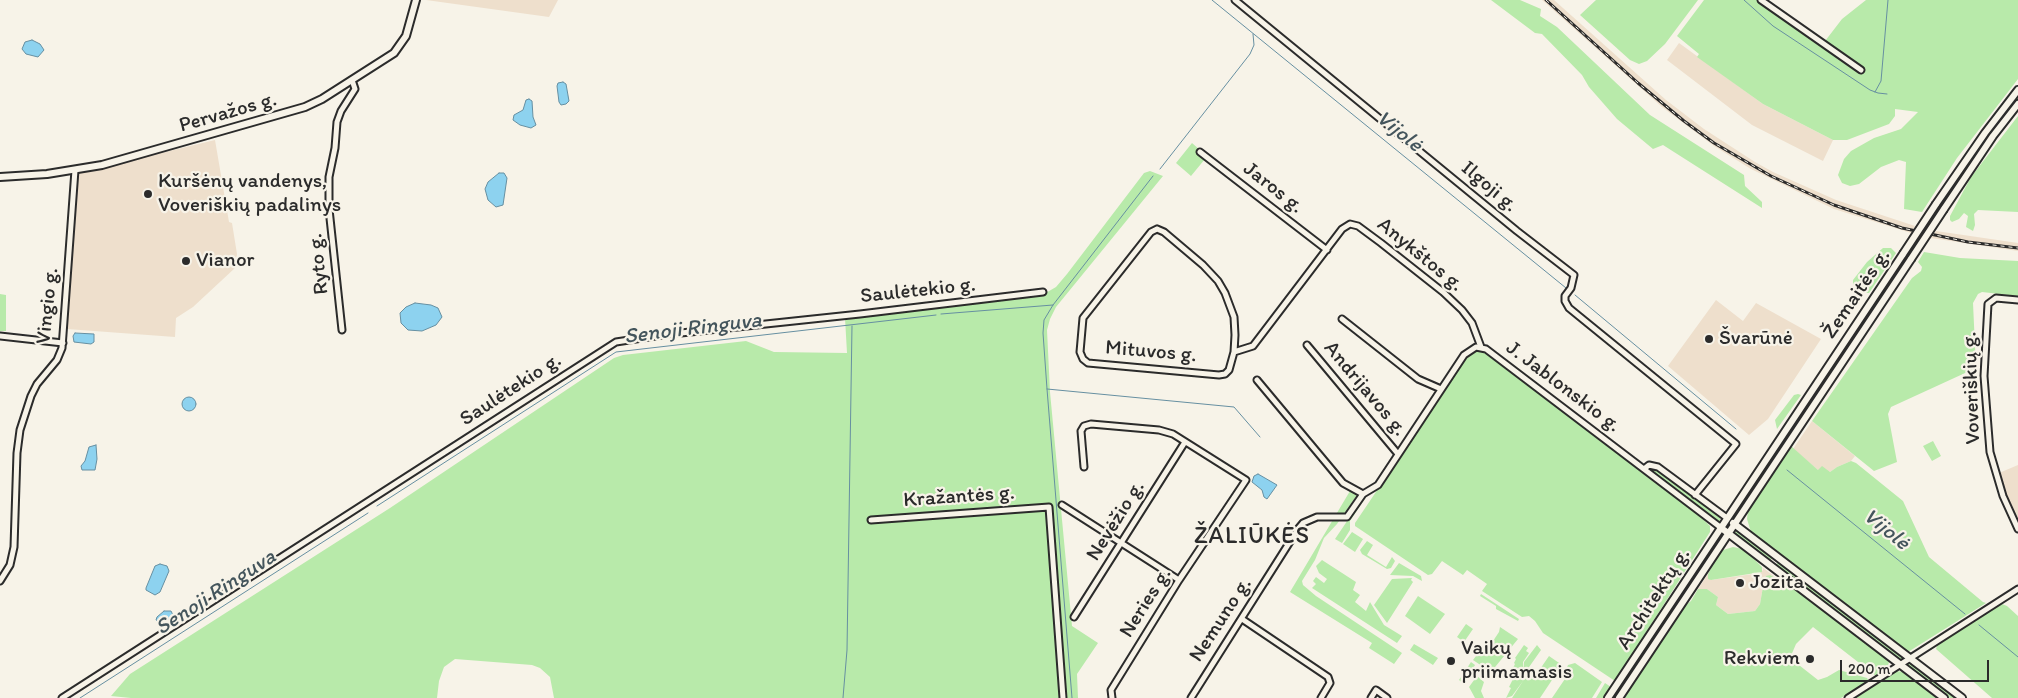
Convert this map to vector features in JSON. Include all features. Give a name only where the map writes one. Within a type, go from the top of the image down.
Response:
[{"type":"main road","name":"Pervažos g.","points":[[0,177],[75,170],[120,160],[297,110],[322,99],[386,59],[401,45],[410,26],[416,0]]},
{"type":"main road","name":"Žemaitės g.","points":[[1727,518],[1936,204],[1985,133],[2018,90]]},
{"type":"main road","name":"Žemaitės g.","points":[[1735,525],[1984,149],[2018,104]]},
{"type":"main road","points":[[1727,518],[1962,698]]},
{"type":"main road","name":"Architektų g.","points":[[1608,698],[1727,518]]},
{"type":"main road","name":"Architektų g.","points":[[1619,698],[1735,525]]},
{"type":"main road","points":[[1720,528],[1944,698]]},
{"type":"main road","points":[[1690,576],[1697,580]]},
{"type":"main road","points":[[1638,654],[1645,658]]},
{"type":"street","name":"Ilgoji g.","points":[[1235,0],[1517,231],[1574,275],[1571,288],[1565,296],[1569,308],[1736,444],[1695,495]]},
{"type":"street","points":[[1762,0],[1861,70]]},
{"type":"street","name":"Ryto g.","points":[[342,330],[329,189],[337,122],[340,111],[355,89],[352,80]]},
{"type":"street","name":"Jaros g.","points":[[1200,152],[1327,250]]},
{"type":"street","name":"Vingio g.","points":[[0,581],[10,565],[14,548],[17,453],[20,430],[31,396],[37,384],[57,360],[63,343],[75,170]]},
{"type":"street","name":"Anykštos g.","points":[[1327,250],[1342,229],[1350,224],[1358,226],[1462,310],[1472,323],[1481,347]]},
{"type":"street","name":"Mituvos g.","points":[[1157,228],[1203,265],[1218,281],[1225,293],[1234,317],[1234,352],[1226,374],[1219,375],[1088,363],[1083,359],[1080,352],[1083,318],[1151,232],[1157,228]]},
{"type":"street","points":[[1234,352],[1253,346],[1327,250]]},
{"type":"street","name":"Saulėtekio g.","points":[[62,698],[616,342],[662,334],[880,312],[1043,292]]},
{"type":"street","name":"Voveriškių g.","points":[[2018,300],[1996,298],[1990,301],[1987,316],[1984,376],[1990,452],[1998,484],[2018,529]]},
{"type":"street","name":"Andrijavos g.","points":[[1342,318],[1418,379],[1441,389]]},
{"type":"street","points":[[0,336],[63,343]]},
{"type":"street","name":"Andrijavos g.","points":[[1307,345],[1398,454]]},
{"type":"street","name":"J. Jablonskio g.","points":[[1362,494],[1378,485],[1464,355],[1472,349],[1481,347],[1644,468],[1720,528]]},
{"type":"street","points":[[1257,380],[1343,483],[1362,494]]},
{"type":"street","points":[[1084,467],[1081,432],[1084,426],[1091,424],[1159,430],[1173,434],[1185,442]]},
{"type":"street","name":"Neries g.","points":[[1112,698],[1111,690],[1179,580],[1246,480],[1185,442]]},
{"type":"street","name":"Nevėžio g.","points":[[1074,617],[1185,442]]},
{"type":"street","name":"J. Jablonskio g.","points":[[1644,468],[1653,464],[1727,518]]},
{"type":"street","name":"Nemuno g.","points":[[1191,698],[1303,523],[1317,517],[1347,518],[1362,494]]},
{"type":"street","points":[[1062,505],[1179,580]]},
{"type":"street","name":"Kražantės g.","points":[[871,520],[1049,507],[1063,698]]},
{"type":"street","points":[[1848,698],[2018,589]]},
{"type":"street","points":[[1242,619],[1328,677],[1330,683],[1321,698]]},
{"type":"street","points":[[1371,698],[1376,690],[1387,698]]},
{"type":"shaded area","points":[[426,0],[558,0],[549,17]]},
{"type":"shaded area","points":[[1542,0],[1554,0],[1666,100],[1704,129],[1755,162],[1836,200],[1915,226],[1911,233],[1834,209],[1751,169],[1714,146],[1662,107]]},
{"type":"shaded area","points":[[1679,43],[1763,104],[1833,140],[1823,161],[1752,125],[1667,60]]},
{"type":"shaded area","points":[[215,140],[229,222],[232,223],[237,254],[235,268],[193,307],[176,318],[175,337],[67,329],[78,173]]},
{"type":"shaded area","points":[[1936,231],[2018,243],[2018,251],[1931,238]]},
{"type":"shaded area","points":[[1716,300],[1743,321],[1756,303],[1821,339],[1768,419],[1749,435],[1668,366]]},
{"type":"shaded area","points":[[1812,421],[1855,456],[1851,461],[1830,472],[1818,470],[1793,449]]},
{"type":"shaded area","points":[[2018,465],[2018,522],[2006,496],[1999,473]]},
{"type":"shaded area","points":[[1762,567],[1775,577],[1770,575],[1764,581],[1760,604],[1755,611],[1728,614],[1716,605],[1718,597],[1707,589],[1698,589],[1708,574],[1711,580],[1760,573],[1763,570]]},
{"type":"green space","points":[[1491,0],[1520,0],[1541,9],[1540,16],[1557,27],[1650,115],[1744,175],[1745,186],[1762,202],[1762,208],[1663,145],[1653,149],[1617,119],[1589,87],[1582,75],[1542,34],[1535,33]]},
{"type":"green space","points":[[1596,0],[1698,0],[1665,44],[1647,61],[1639,64],[1630,60],[1580,15]]},
{"type":"green space","points":[[1704,0],[1759,0],[1822,45],[1842,19],[1866,0],[2018,0],[2018,79],[1957,158],[1922,212],[1904,209],[1906,162],[1899,160],[1881,167],[1859,184],[1850,186],[1842,183],[1838,175],[1844,159],[1851,151],[1874,138],[1901,129],[1918,112],[1895,109],[1895,116],[1889,124],[1847,140],[1833,140],[1763,104],[1697,57],[1699,54],[1677,36]]},
{"type":"green space","points":[[2018,95],[2018,100],[1990,135],[1961,177],[1960,175],[1978,147]]},
{"type":"green space","points":[[2018,116],[2018,212],[1978,210],[1974,214],[1975,225],[1973,231],[1966,227],[1968,216],[1964,213],[1959,219],[1952,222],[1950,216],[1971,177]]},
{"type":"green space","points":[[1192,143],[1200,150],[1198,153],[1205,159],[1191,176],[1176,163]]},
{"type":"green space","points":[[1150,171],[1163,176],[1056,307],[1047,330],[1050,392],[1072,626],[1098,643],[1077,674],[1078,698],[554,698],[550,677],[540,668],[532,665],[455,659],[444,667],[439,681],[437,698],[131,698],[111,696],[130,674],[390,508],[614,358],[623,355],[746,341],[774,352],[847,353],[845,318],[1044,294],[1056,287],[1144,173]]},
{"type":"green space","points":[[1883,248],[1891,248],[1896,253],[1869,293],[1863,293],[1853,285],[1853,280],[1867,262]]},
{"type":"green space","points":[[1924,252],[1960,258],[2018,261],[2018,296],[1982,292],[1978,294],[1973,303],[1976,368],[1891,407],[1888,414],[1897,462],[1874,471],[1812,421],[1912,278],[1921,271],[1922,267],[1918,262]]},
{"type":"green space","points":[[1885,287],[1887,289],[1738,511],[1738,509]]},
{"type":"green space","points":[[0,294],[6,295],[6,331],[0,331]]},
{"type":"green space","points":[[1475,351],[1483,351],[1701,517],[1710,526],[1710,532],[1615,681],[1543,633],[1529,616],[1522,617],[1482,591],[1487,584],[1467,570],[1463,575],[1442,561],[1432,574],[1428,575],[1355,526],[1355,523],[1469,354]]},
{"type":"green space","points":[[1794,395],[1801,395],[1777,429],[1775,420]]},
{"type":"green space","points":[[1933,441],[1941,456],[1932,461],[1923,446]]},
{"type":"green space","points":[[1791,446],[1818,470],[1822,466],[1830,472],[1851,461],[1856,463],[1903,501],[1929,557],[1986,603],[1908,652],[1751,532],[1747,519],[1748,510]]},
{"type":"green space","points":[[1652,469],[1656,469],[1720,518],[1720,521],[1717,521],[1653,472]]},
{"type":"green space","points":[[1350,491],[1357,495],[1337,524],[1324,538],[1315,560],[1302,581],[1303,585],[1316,596],[1402,653],[1394,664],[1369,648],[1372,643],[1290,592]]},
{"type":"green space","points":[[1366,493],[1368,494],[1350,521],[1350,530],[1342,543],[1335,539]]},
{"type":"green space","points":[[1352,532],[1363,539],[1355,552],[1343,544]]},
{"type":"green space","points":[[1735,532],[1738,532],[1771,556],[1772,559],[1768,560],[1736,535]]},
{"type":"green space","points":[[1367,541],[1373,545],[1367,555],[1386,567],[1392,557],[1395,561],[1391,568],[1387,569],[1362,554],[1360,550]]},
{"type":"green space","points":[[1733,547],[1743,549],[1748,553],[1762,567],[1762,572],[1708,579],[1708,574],[1718,555],[1723,550]]},
{"type":"green space","points":[[1322,560],[1356,582],[1353,590],[1360,595],[1355,602],[1366,611],[1370,602],[1384,625],[1402,636],[1397,643],[1312,588],[1316,584],[1313,581],[1316,577],[1324,583],[1327,579],[1319,573],[1316,566]]},
{"type":"green space","points":[[1399,563],[1421,576],[1422,581],[1413,576],[1390,575]]},
{"type":"green space","points":[[1777,563],[1780,563],[1903,656],[1903,660],[1899,659],[1777,567]]},
{"type":"green space","points":[[1770,575],[1791,586],[1887,659],[1889,662],[1887,669],[1876,676],[1813,627],[1796,644],[1790,658],[1818,680],[1839,670],[1867,678],[1869,681],[1841,698],[1625,698],[1639,673],[1683,607],[1691,601],[1698,589],[1707,589],[1718,597],[1716,605],[1728,614],[1755,611],[1760,604],[1766,576]]},
{"type":"green space","points":[[1412,578],[1413,582],[1387,623],[1374,605],[1392,579]]},
{"type":"green space","points":[[1693,579],[1645,653],[1643,653],[1643,652]]},
{"type":"green space","points":[[1481,594],[1519,619],[1518,621],[1496,609],[1496,606],[1480,596]]},
{"type":"green space","points":[[1418,596],[1445,614],[1430,634],[1405,616]]},
{"type":"green space","points":[[2002,604],[2018,616],[2018,698],[1992,698],[1936,649],[1938,643]]},
{"type":"green space","points":[[1466,624],[1473,629],[1464,642],[1457,637]]},
{"type":"green space","points":[[1500,627],[1518,639],[1491,672],[1473,660],[1476,656],[1465,648],[1469,642],[1485,653],[1499,632]]},
{"type":"green space","points":[[1414,644],[1438,658],[1433,665],[1410,650]]},
{"type":"green space","points":[[1524,645],[1528,648],[1526,651],[1529,653],[1523,662],[1523,676],[1524,662],[1537,645],[1541,650],[1527,670],[1536,675],[1549,656],[1562,665],[1540,698],[1512,698],[1523,681],[1512,696],[1506,698],[1511,688],[1509,687],[1513,679],[1511,677],[1514,674],[1515,658]]},
{"type":"green space","points":[[1471,662],[1475,665],[1464,684],[1459,680]]},
{"type":"green space","points":[[1909,662],[1957,698],[1950,698],[1908,666]]},
{"type":"green space","points":[[1575,663],[1602,682],[1592,698],[1552,698],[1571,670],[1567,667],[1568,665]]},
{"type":"green space","points":[[1897,671],[1903,672],[1939,698],[1852,698]]},
{"type":"green space","points":[[1477,676],[1484,682],[1481,691],[1484,698],[1475,698],[1469,687]]},
{"type":"green space","points":[[1605,683],[1611,687],[1604,698],[1596,698]]},
{"type":"water","points":[[32,40],[40,44],[44,50],[38,57],[26,54],[22,49],[25,42]]},
{"type":"water","points":[[563,82],[566,84],[569,101],[561,105],[557,86],[558,83]]},
{"type":"water","points":[[526,100],[532,101],[533,117],[536,125],[531,128],[520,125],[513,120],[514,115],[523,110]]},
{"type":"water","points":[[499,173],[504,173],[507,178],[503,205],[496,207],[488,200],[485,189],[488,182]]},
{"type":"water","points":[[415,303],[438,308],[442,317],[436,325],[422,331],[408,330],[401,323],[400,313],[406,307]]},
{"type":"water","points":[[75,333],[94,334],[94,342],[91,344],[74,342],[73,336]]},
{"type":"water","points":[[189,397],[194,399],[196,404],[194,409],[189,411],[184,409],[182,404],[184,399]]},
{"type":"water","points":[[96,445],[97,459],[95,470],[82,470],[81,466],[85,461],[89,447]]},
{"type":"water","points":[[1258,474],[1277,485],[1267,499],[1264,497],[1262,490],[1252,482],[1254,476]]},
{"type":"water","points":[[160,564],[167,566],[169,571],[160,592],[155,595],[146,590],[146,588],[155,566]]},
{"type":"water","points":[[164,611],[171,611],[173,615],[169,620],[161,623],[156,620]]},
{"type":"waterway","name":"Vijolė","points":[[1212,0],[1566,288]]},
{"type":"waterway","points":[[1744,0],[1773,26],[1870,90],[1887,94]]},
{"type":"waterway","points":[[1875,92],[1881,81],[1888,0]]},
{"type":"waterway","points":[[1160,169],[1250,54],[1254,45],[1253,34]]},
{"type":"waterway","points":[[1072,698],[1047,389],[1043,333],[1044,320],[1053,305],[1153,176]]},
{"type":"waterway","name":"Vijolė","points":[[1575,295],[1736,429]]},
{"type":"waterway","name":"Senoji Ringuva","points":[[941,314],[1053,305]]},
{"type":"waterway","name":"Senoji Ringuva","points":[[377,506],[616,352],[936,315]]},
{"type":"waterway","points":[[843,698],[847,650],[852,326]]},
{"type":"waterway","points":[[1047,389],[1234,407],[1260,437]]},
{"type":"waterway","name":"Vijolė","points":[[1787,470],[1965,614]]},
{"type":"waterway","name":"Senoji Ringuva","points":[[80,698],[368,513]]},
{"type":"waterway","name":"Vijolė","points":[[1979,625],[2018,657]]},
{"type":"railway","points":[[1546,0],[1638,83],[1684,121],[1714,143],[1771,176],[1834,205],[1902,228],[1968,242],[2018,248]]},
{"type":"place","name":"Kuršėnų vandenys, Voveriškių padalinys","points":[[148,194]]},
{"type":"place","name":"Vianor","points":[[186,261]]},
{"type":"place","name":"Švarūnė","points":[[1709,339]]},
{"type":"place","name":"Jozita","points":[[1740,583]]},
{"type":"place","name":"Rekviem","points":[[1810,659]]},
{"type":"place","name":"Vaikų priimamasis","points":[[1451,661]]},
{"type":"district","name":"ŽALIŪKĖS","points":[[1252,537]]}]
